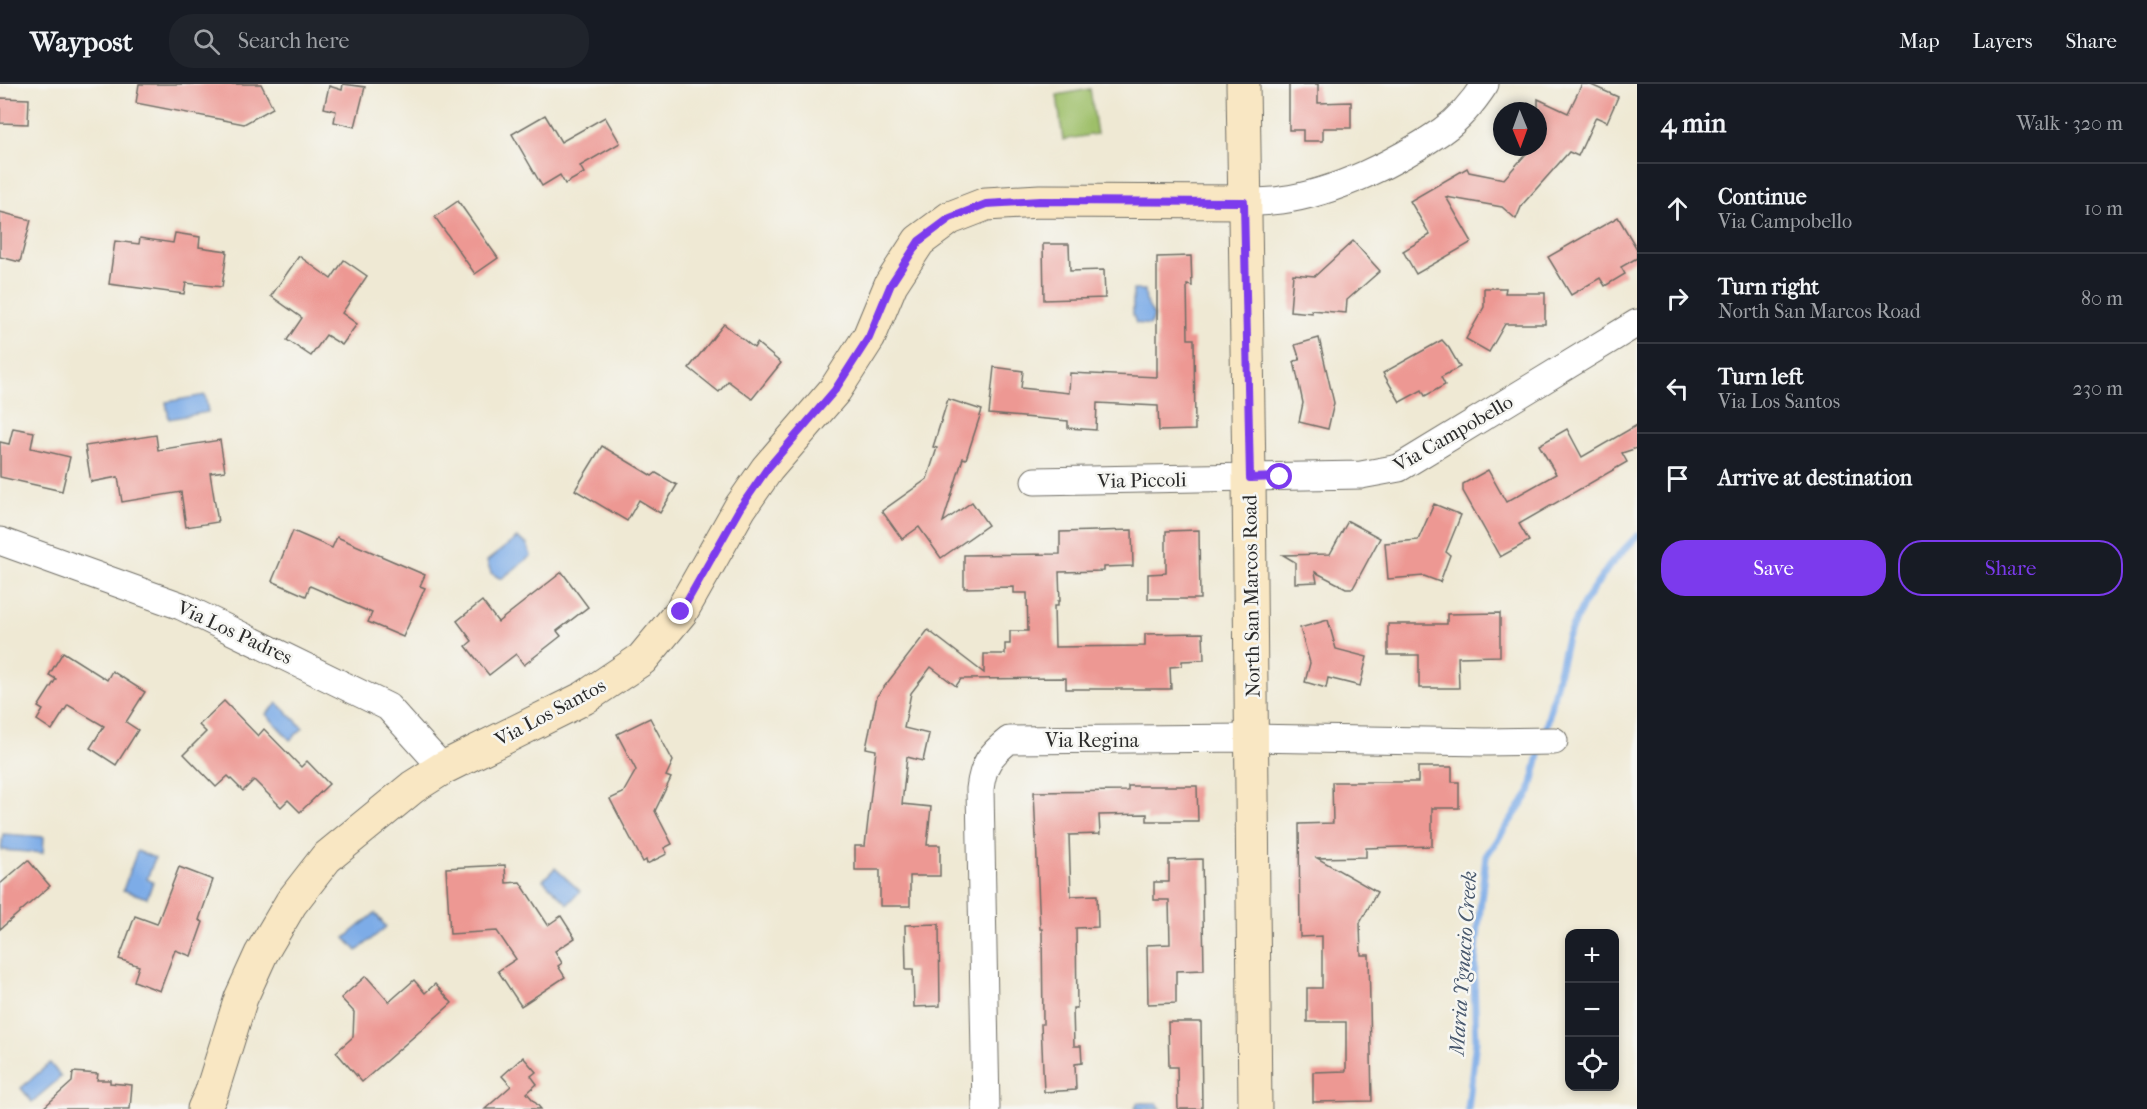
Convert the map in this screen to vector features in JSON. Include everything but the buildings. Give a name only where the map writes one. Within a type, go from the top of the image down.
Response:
[{"type":"street","name":"North San Marcos Road","points":[[1243,84],[1250,478],[1255,1109]]},
{"type":"street","points":[[1244,202],[1282,200],[1327,190],[1392,160],[1443,130],[1473,102],[1485,84]]},
{"type":"street","name":"Via Los Santos","points":[[204,1109],[211,1094],[241,998],[261,954],[291,903],[326,858],[413,787],[443,768],[584,698],[642,659],[681,612],[740,508],[767,469],[835,390],[869,337],[891,284],[919,241],[950,218],[986,204],[1040,201],[1244,202]]},
{"type":"street","name":"Via Campobello","points":[[1250,478],[1361,475],[1399,468],[1637,323]]},
{"type":"street","name":"Via Piccoli","points":[[1035,481],[1250,478]]},
{"type":"street","name":"Via Los Padres","points":[[0,541],[181,606],[388,707],[443,768]]},
{"type":"street","name":"Via Regina","points":[[986,1109],[980,789],[982,773],[992,754],[1010,740],[1252,738],[1554,741]]},
{"type":"green space","points":[[1090,89],[1097,134],[1063,140],[1057,95]]},
{"type":"water","points":[[1133,290],[1145,290],[1146,302],[1154,316],[1150,325],[1136,323],[1133,315]]},
{"type":"water","points":[[205,395],[208,412],[169,419],[166,402]]},
{"type":"water","points":[[517,538],[527,544],[531,556],[501,579],[491,573],[487,561]]},
{"type":"water","points":[[278,703],[303,728],[290,740],[266,714]]},
{"type":"water","points":[[3,834],[44,837],[43,853],[1,850]]},
{"type":"water","points":[[137,851],[155,858],[147,879],[153,882],[147,898],[123,890]]},
{"type":"water","points":[[555,868],[580,891],[568,904],[543,880]]},
{"type":"water","points":[[375,913],[386,927],[357,951],[345,938]]},
{"type":"water","points":[[50,1063],[61,1077],[32,1102],[21,1088]]},
{"type":"water","points":[[1137,1103],[1157,1103],[1161,1109],[1135,1109]]},
{"type":"waterway","name":"Maria Ygnacio Creek","points":[[1544,736],[1567,638],[1585,601],[1610,565],[1637,536]]},
{"type":"waterway","name":"Maria Ygnacio Creek","points":[[1468,1109],[1476,1040],[1474,979],[1486,856],[1530,792],[1541,747]]},
{"type":"route","points":[[681,612],[740,508],[767,469],[835,390],[869,337],[891,284],[919,241],[950,218],[986,204],[1040,201],[1244,202],[1250,478],[1280,477]]}]
